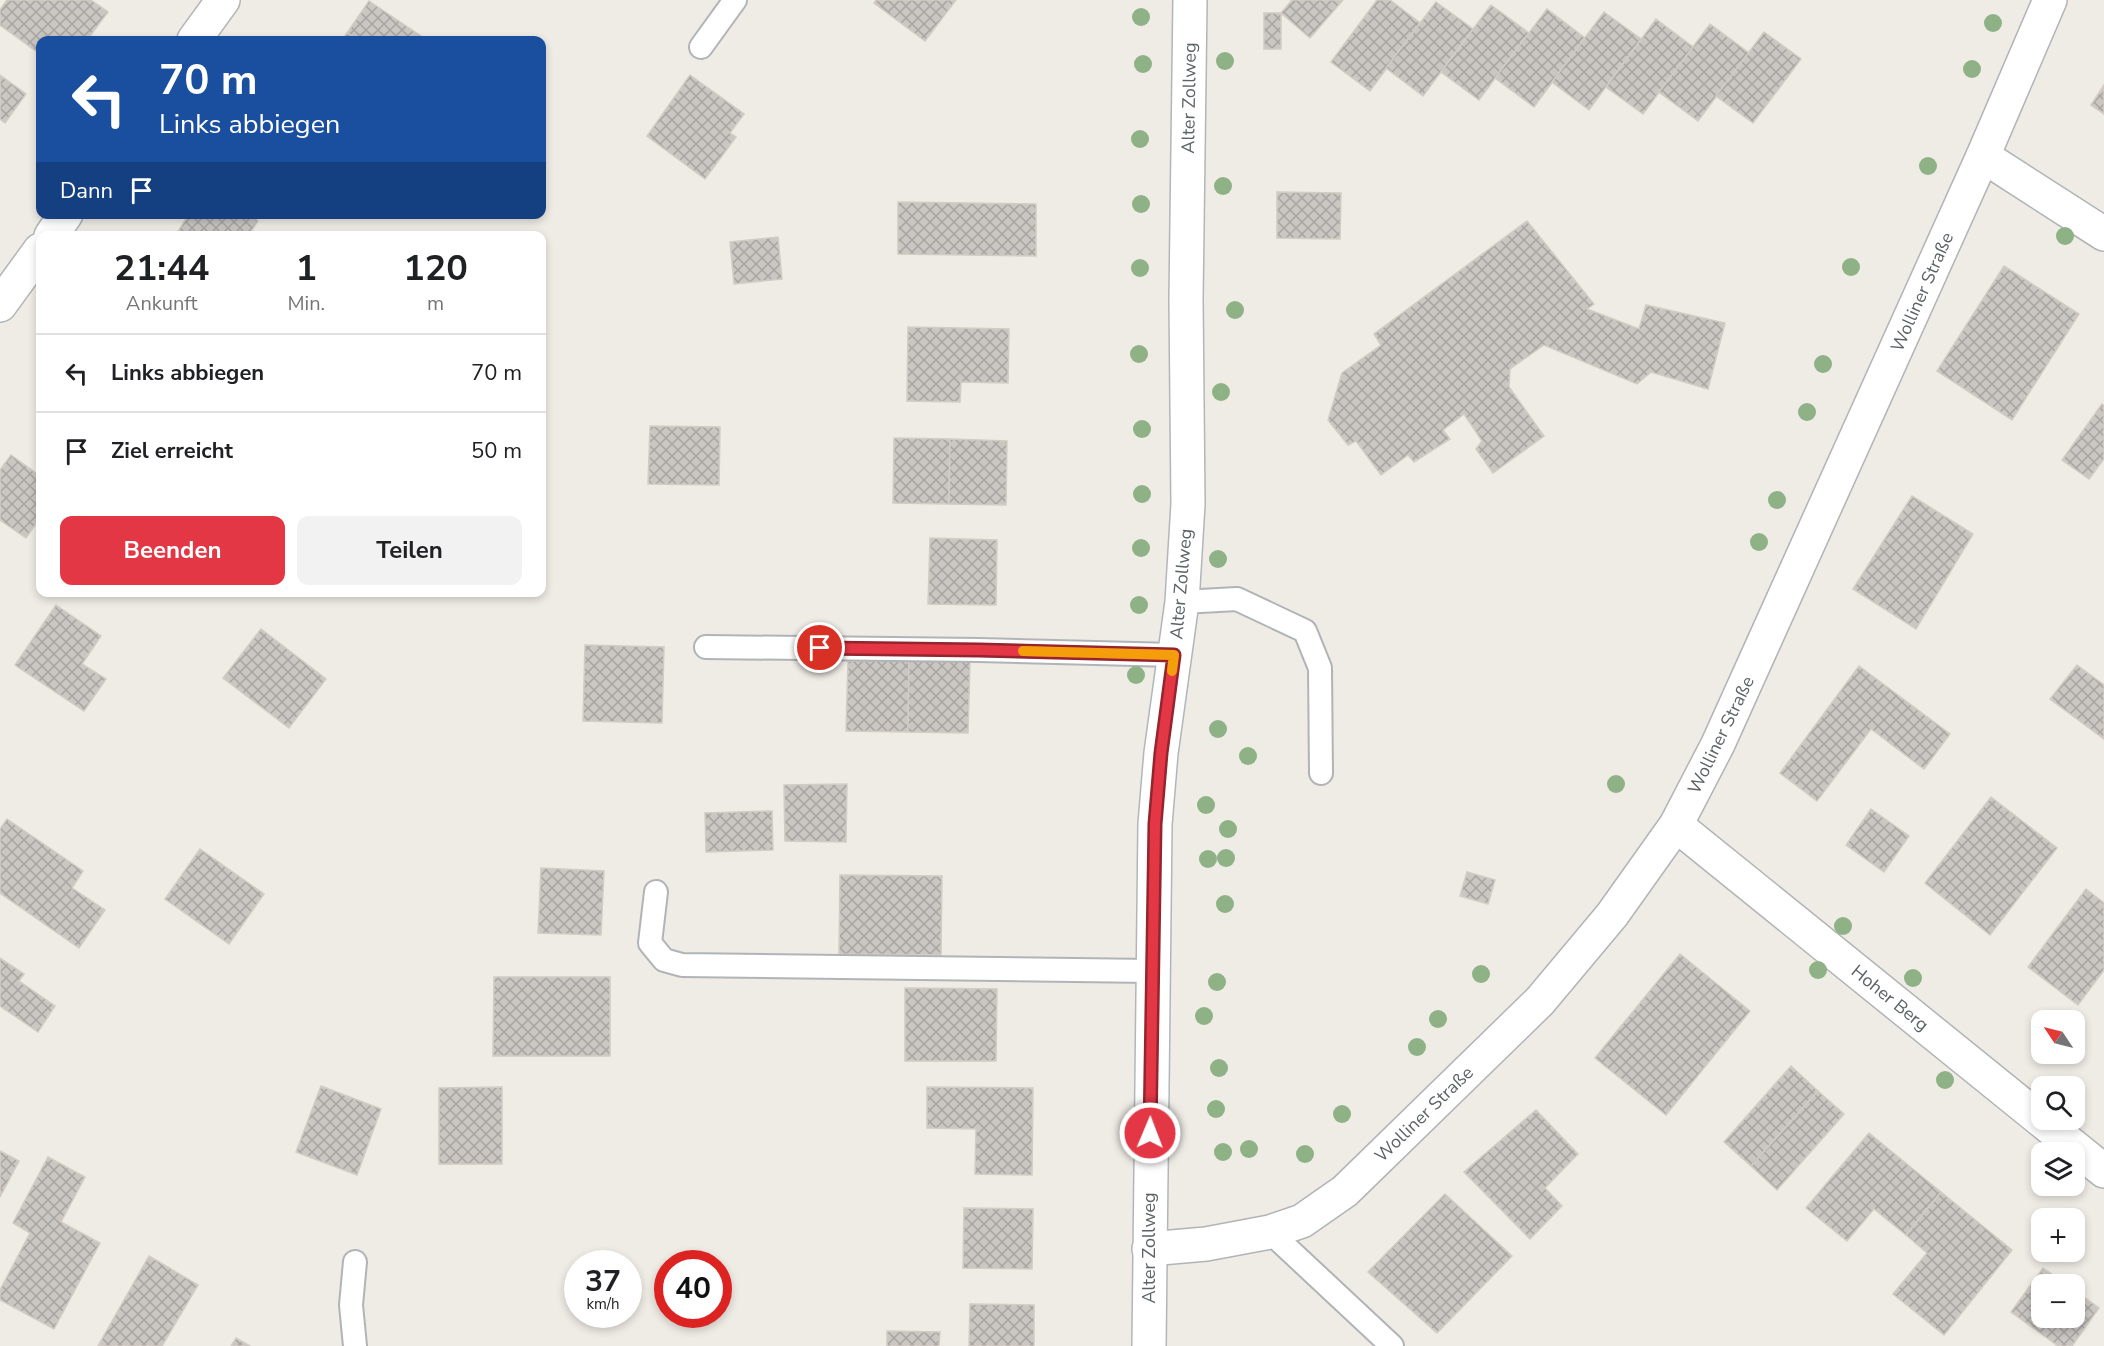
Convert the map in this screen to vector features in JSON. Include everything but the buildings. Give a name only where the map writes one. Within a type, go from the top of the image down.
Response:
[{"type":"street","points":[[197,36],[223,0]]},
{"type":"street","name":"Alter Zollweg","points":[[1149,1346],[1155,824],[1161,753],[1182,602],[1188,504],[1186,300],[1190,0]]},
{"type":"street","name":"Wolliner Straße","points":[[1149,1249],[1206,1244],[1270,1232],[1302,1221],[1345,1191],[1540,1001],[1612,915],[1676,825],[1718,744],[1983,156],[2050,0]]},
{"type":"street","points":[[1983,156],[2104,234]]},
{"type":"street","points":[[0,305],[36,256]]},
{"type":"street","name":"Hoher Berg","points":[[1676,825],[2104,1171]]},
{"type":"lane","points":[[701,47],[735,0]]},
{"type":"lane","points":[[1182,602],[1237,599],[1305,631],[1320,668],[1321,773]]},
{"type":"lane","points":[[706,647],[1174,655]]},
{"type":"lane","points":[[656,892],[650,943],[664,960],[682,965],[1152,971]]},
{"type":"lane","points":[[1270,1232],[1392,1346]]},
{"type":"lane","points":[[355,1262],[351,1305],[355,1346]]},
{"type":"slow traffic","points":[[1023,651],[1174,655],[1172,671]]},
{"type":"route","points":[[820,648],[1174,655],[1161,753],[1155,824],[1150,1133]]}]
